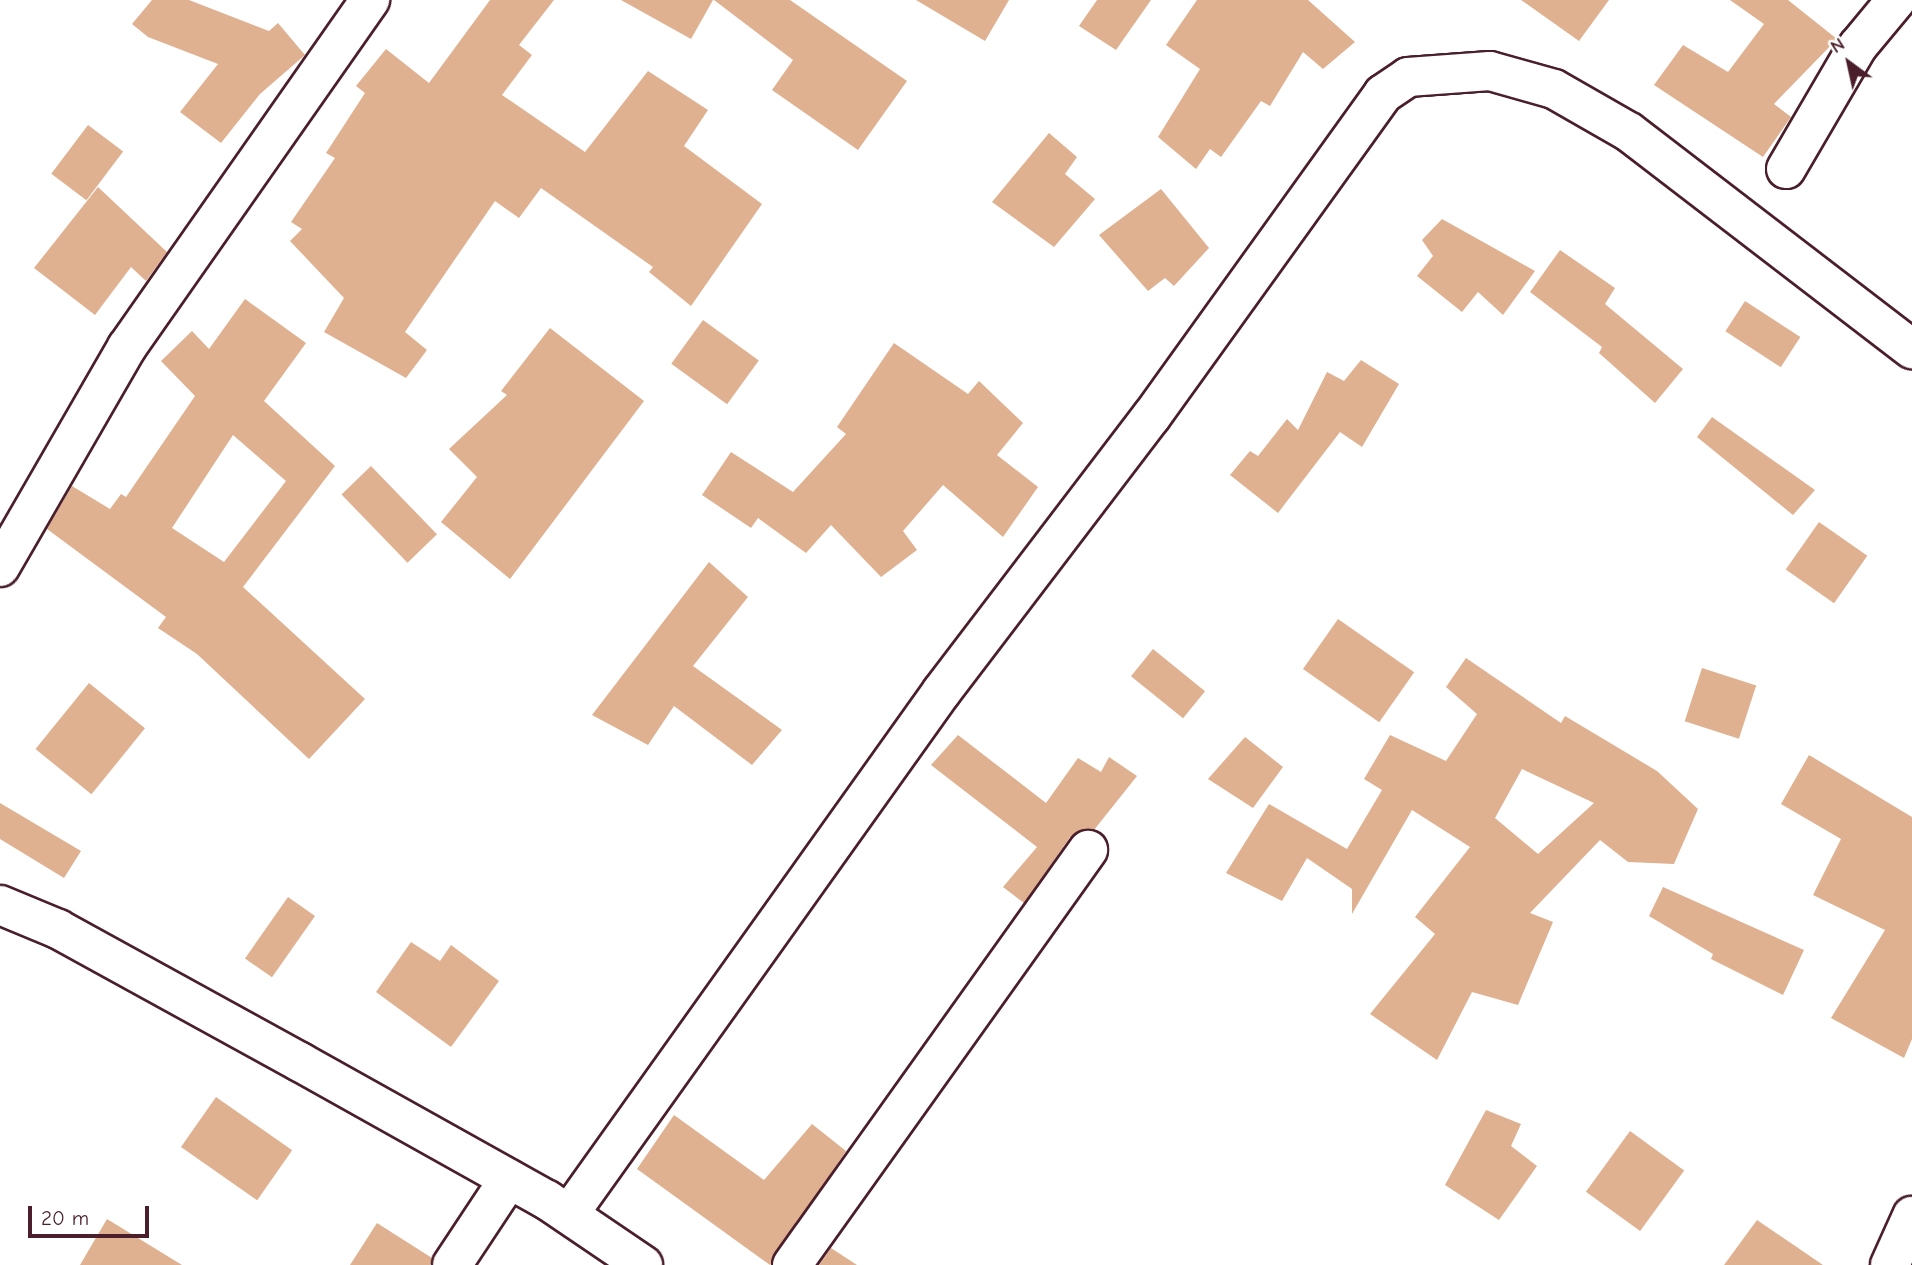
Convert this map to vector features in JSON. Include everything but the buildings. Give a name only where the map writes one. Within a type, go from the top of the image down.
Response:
[{"type":"street","points":[[0,567],[127,347],[370,0]]},
{"type":"street","points":[[1786,169],[1858,46],[1896,0]]},
{"type":"street","points":[[569,1214],[942,691],[1150,417],[1383,94],[1408,77],[1490,71],[1554,89],[1629,132],[1912,349]]},
{"type":"street","points":[[792,1265],[1088,850]]},
{"type":"street","points":[[0,905],[71,936],[509,1179],[569,1214],[643,1265]]},
{"type":"street","points":[[452,1265],[509,1179]]},
{"type":"street","points":[[1890,1265],[1912,1216]]}]
